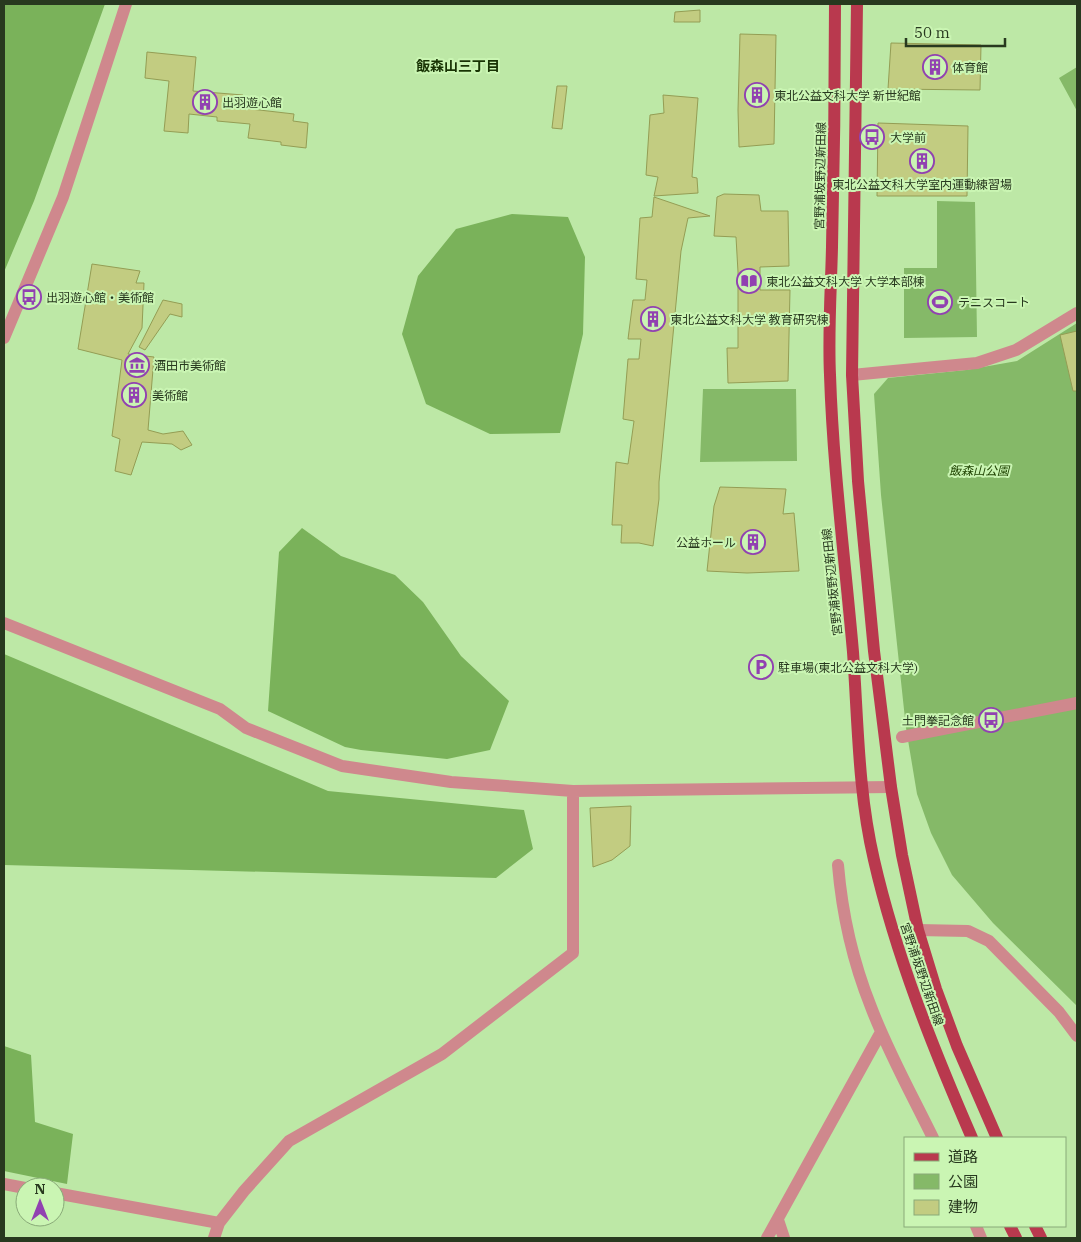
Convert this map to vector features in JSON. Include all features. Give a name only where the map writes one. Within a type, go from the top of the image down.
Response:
[{"type":"main road","name":"宮野浦坂野辺新田線","points":[[835,4],[835,118],[830,373],[836,481],[852,652],[861,788],[873,858],[888,917],[912,991],[938,1059],[972,1137]]},
{"type":"main road","name":"宮野浦坂野辺新田線","points":[[857,4],[852,375],[858,481],[874,651],[891,787],[902,855],[918,930],[936,989],[957,1046],[997,1137]]},
{"type":"street","points":[[4,338],[63,197],[126,4]]},
{"type":"street","points":[[852,375],[977,363],[1016,350],[1077,313]]},
{"type":"street","points":[[4,623],[220,709],[246,728],[342,766],[451,782],[574,791],[891,787]]},
{"type":"street","points":[[902,737],[1077,704]]},
{"type":"street","points":[[214,1238],[218,1223],[289,1141],[442,1054],[573,953],[574,791]]},
{"type":"street","points":[[838,865],[842,901],[856,966],[881,1032],[933,1137]]},
{"type":"street","points":[[918,930],[968,931],[989,941],[1059,1012],[1077,1036]]},
{"type":"street","points":[[767,1238],[881,1032]]},
{"type":"street","points":[[65,1195],[218,1223]]},
{"type":"street","points":[[778,1220],[784,1238]]},
{"type":"green space","points":[[4,4],[105,4],[34,201],[4,272]]},
{"type":"green space","points":[[1077,67],[1077,111],[1059,78]]},
{"type":"green space","name":"テニスコート","points":[[937,201],[975,202],[977,337],[904,338],[904,268],[937,268]]},
{"type":"green space","points":[[512,214],[568,217],[585,257],[583,334],[560,433],[490,434],[426,404],[402,334],[418,276],[456,229]]},
{"type":"green space","name":"飯森山公園","points":[[1077,323],[1077,1006],[993,923],[952,875],[931,833],[917,794],[906,728],[881,495],[874,394],[888,378],[966,370],[1017,361]]},
{"type":"green space","points":[[703,389],[796,389],[797,461],[700,462]]},
{"type":"green space","points":[[302,528],[341,556],[395,575],[423,602],[461,656],[509,701],[490,750],[447,759],[361,750],[345,747],[268,711],[279,552]]},
{"type":"green space","points":[[4,654],[328,791],[524,810],[533,849],[496,878],[4,865]]},
{"type":"green space","points":[[4,1046],[31,1055],[35,1122],[73,1134],[67,1184],[65,1184],[65,1177],[33,1177],[4,1171]]},
{"type":"building","points":[[700,10],[700,22],[674,22],[675,12]]},
{"type":"building","name":"東北公益文科大学 新世紀館","points":[[740,34],[776,35],[774,144],[739,147]]},
{"type":"building","name":"体育館","points":[[891,43],[981,45],[980,90],[888,89]]},
{"type":"building","name":"出羽遊心館","points":[[147,52],[196,57],[193,91],[243,95],[242,108],[294,114],[293,121],[308,123],[306,148],[281,145],[281,142],[248,138],[250,124],[217,121],[217,117],[189,114],[188,133],[164,131],[169,81],[145,78]]},
{"type":"building","points":[[557,86],[567,86],[562,129],[552,128]]},
{"type":"building","points":[[663,95],[698,98],[692,177],[697,178],[698,193],[654,196],[658,177],[646,175],[650,115],[664,113]]},
{"type":"building","name":"東北公益文科大学室内運動練習場","points":[[878,123],[968,126],[967,196],[877,196]]},
{"type":"building","name":"東北公益文科大学 大学本部棟","points":[[724,194],[759,195],[761,211],[788,211],[789,266],[760,267],[760,290],[790,290],[788,381],[728,383],[727,348],[738,348],[738,272],[736,237],[714,236],[717,197]]},
{"type":"building","name":"東北公益文科大学 教育研究棟","points":[[654,197],[710,216],[688,218],[681,251],[659,482],[659,499],[653,546],[639,543],[621,543],[622,525],[612,525],[616,462],[628,464],[634,421],[623,419],[628,359],[639,359],[641,339],[628,339],[633,300],[645,300],[647,280],[636,279],[640,218],[652,217]]},
{"type":"building","name":"美術館","points":[[92,264],[140,271],[136,283],[144,283],[142,328],[128,354],[154,357],[148,430],[163,434],[183,431],[192,445],[181,450],[172,444],[142,442],[131,475],[115,471],[120,439],[112,436],[122,360],[78,349]]},
{"type":"building","points":[[163,300],[182,304],[182,317],[170,314],[145,350],[139,347]]},
{"type":"building","points":[[1077,331],[1077,391],[1073,391],[1060,335]]},
{"type":"building","name":"公益ホール","points":[[720,487],[786,489],[783,514],[794,513],[799,571],[747,573],[707,571],[714,506]]},
{"type":"building","points":[[631,806],[630,846],[612,860],[593,867],[590,808]]},
{"type":"place","name":"体育館","points":[[935,67]]},
{"type":"place","name":"東北公益文科大学 新世紀館","points":[[757,95]]},
{"type":"place","name":"出羽遊心館","points":[[205,102]]},
{"type":"place","name":"大学前","points":[[872,137]]},
{"type":"place","name":"東北公益文科大学室内運動練習場","points":[[922,161]]},
{"type":"place","name":"東北公益文科大学 大学本部棟","points":[[749,281]]},
{"type":"place","name":"出羽遊心館・美術館","points":[[29,297]]},
{"type":"place","name":"テニスコート","points":[[940,302]]},
{"type":"place","name":"東北公益文科大学 教育研究棟","points":[[653,319]]},
{"type":"place","name":"酒田市美術館","points":[[137,365]]},
{"type":"place","name":"美術館","points":[[134,395]]},
{"type":"place","name":"公益ホール","points":[[753,542]]},
{"type":"place","name":"駐車場(東北公益文科大学)","points":[[761,667]]},
{"type":"place","name":"土門拳記念館","points":[[991,720]]},
{"type":"district","name":"飯森山三丁目","points":[[458,66]]}]
